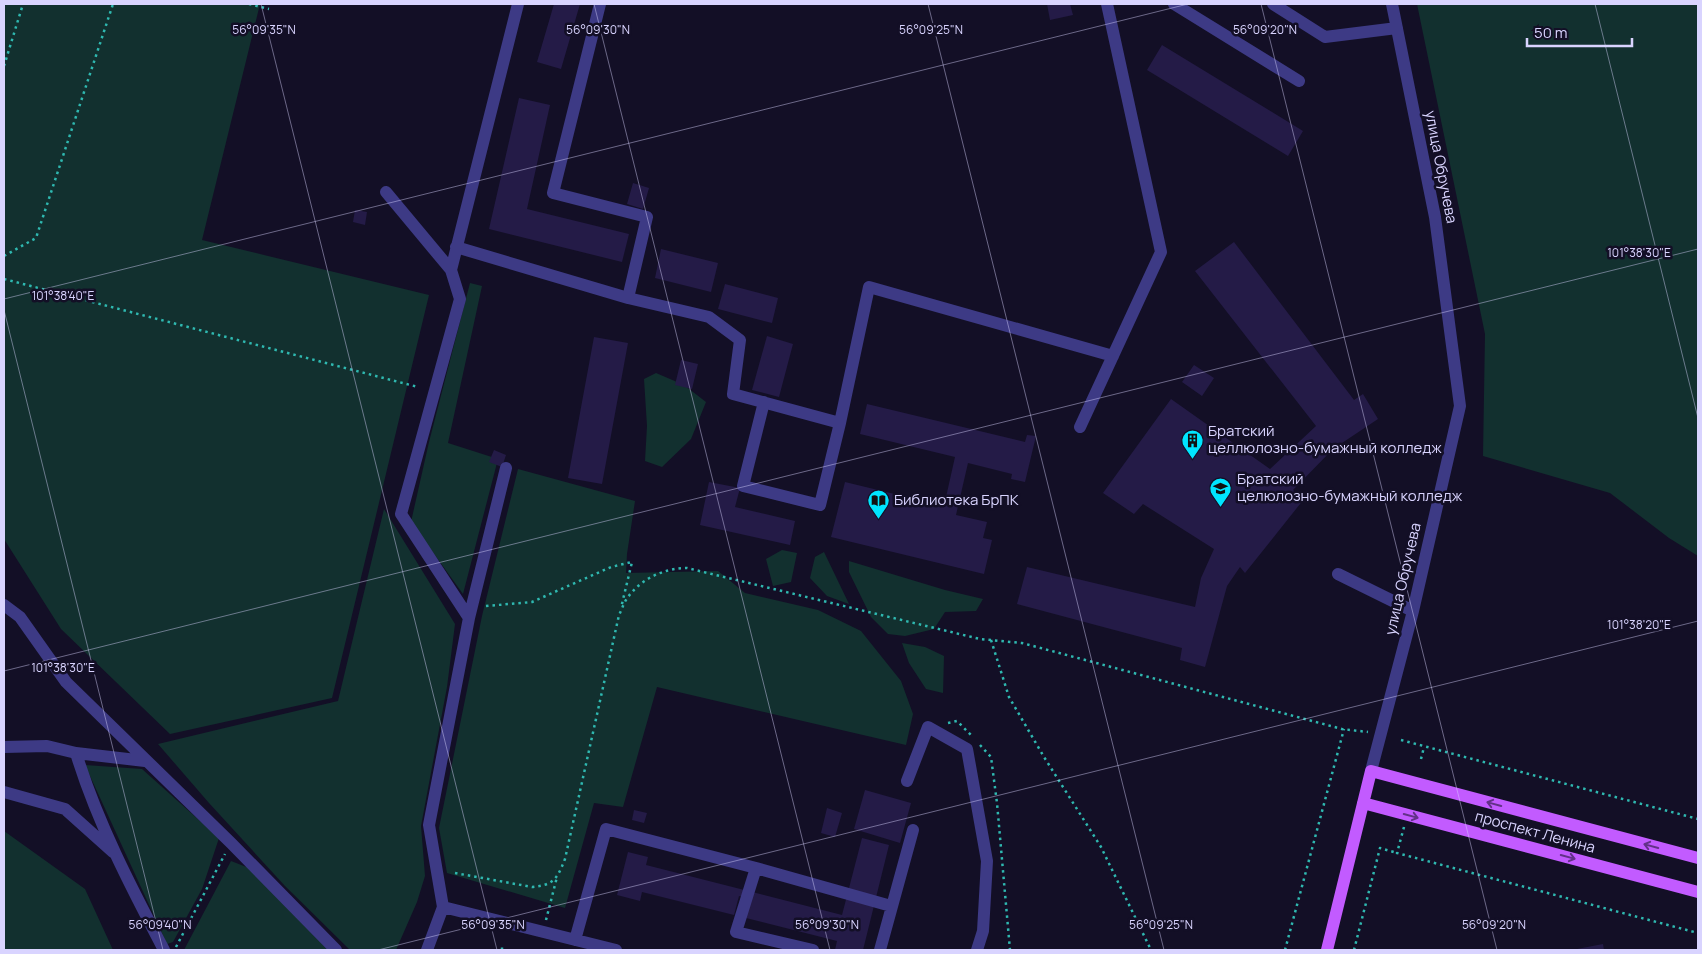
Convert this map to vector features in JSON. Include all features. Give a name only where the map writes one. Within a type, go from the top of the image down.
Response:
[{"type":"main road","name":"улица Обручева","points":[[1327,950],[1371,771]]},
{"type":"main road","name":"проспект Ленина","points":[[1371,771],[1698,858]]},
{"type":"main road","name":"проспект Ленина","points":[[1363,803],[1698,892]]},
{"type":"street","points":[[451,270],[518,4]]},
{"type":"street","points":[[600,4],[553,193],[647,217],[628,298]]},
{"type":"street","points":[[1080,427],[1160,252],[1107,4]]},
{"type":"street","points":[[1174,4],[1299,81]]},
{"type":"street","points":[[1273,4],[1325,37],[1397,28]]},
{"type":"street","name":"улица Обручева","points":[[1371,771],[1413,611],[1460,406],[1436,217],[1392,4]]},
{"type":"street","points":[[386,192],[451,270],[460,298],[401,514],[470,613]]},
{"type":"street","points":[[456,247],[628,298],[709,317],[740,340],[733,394],[840,423]]},
{"type":"street","points":[[764,402],[743,486],[820,505],[840,423],[869,287],[1113,356]]},
{"type":"street","points":[[426,950],[443,907],[429,825],[470,613],[506,468]]},
{"type":"street","points":[[1338,574],[1413,611]]},
{"type":"street","points":[[4,605],[20,617],[66,682],[231,843],[336,950]]},
{"type":"street","points":[[907,781],[928,727],[968,749],[987,861],[982,931],[977,950]]},
{"type":"street","points":[[4,747],[47,746],[76,753],[145,761]]},
{"type":"street","points":[[76,753],[85,783],[127,879],[164,950]]},
{"type":"street","points":[[4,792],[65,809],[117,856]]},
{"type":"street","points":[[575,940],[606,829],[891,906]]},
{"type":"street","points":[[880,950],[913,830]]},
{"type":"street","points":[[756,868],[736,932],[812,950]]},
{"type":"street","points":[[443,907],[616,950]]},
{"type":"path","points":[[4,66],[23,4]]},
{"type":"path","points":[[4,256],[36,238],[113,4]]},
{"type":"path","points":[[249,4],[269,9]]},
{"type":"path","points":[[4,279],[418,387]]},
{"type":"path","points":[[470,613],[532,602],[610,567],[632,562],[564,859],[543,931]]},
{"type":"path","points":[[619,614],[628,597],[654,575],[674,568],[687,568],[980,639],[1022,643],[1344,729],[1368,732]]},
{"type":"path","points":[[991,640],[1009,697],[1044,757],[1101,847],[1151,950]]},
{"type":"path","points":[[1285,950],[1344,729]]},
{"type":"path","points":[[1401,740],[1698,819]]},
{"type":"path","points":[[1421,758],[1424,747]]},
{"type":"path","points":[[1397,853],[1405,820]]},
{"type":"path","points":[[174,950],[231,843]]},
{"type":"path","points":[[1354,950],[1380,848],[1698,933]]},
{"type":"path","points":[[455,873],[532,887],[551,883],[558,875]]},
{"type":"green space","points":[[4,4],[260,4],[202,240],[429,295],[332,698],[170,734],[61,629],[4,539]]},
{"type":"green space","points":[[1417,4],[1698,4],[1698,556],[1669,538],[1610,493],[1483,456],[1485,334]]},
{"type":"green space","points":[[470,283],[482,286],[448,443],[498,459],[463,594],[411,522],[429,442]]},
{"type":"green space","points":[[656,373],[684,385],[706,402],[691,439],[662,467],[645,461],[647,426],[644,379]]},
{"type":"green space","points":[[518,469],[635,501],[626,573],[718,571],[745,593],[818,610],[861,631],[901,681],[913,714],[906,745],[657,687],[623,807],[594,803],[565,908],[447,873],[439,828],[482,616]]},
{"type":"green space","points":[[384,509],[455,624],[447,687],[421,826],[425,876],[417,902],[396,950],[350,950],[285,886],[158,744],[338,701]]},
{"type":"green space","points":[[782,550],[797,553],[791,582],[773,586],[766,559]]},
{"type":"green space","points":[[824,552],[849,604],[827,596],[810,578],[815,557]]},
{"type":"green space","points":[[849,561],[945,590],[983,599],[976,611],[945,612],[934,629],[905,636],[888,634],[871,617],[849,572]]},
{"type":"green space","points":[[902,643],[925,647],[944,656],[943,693],[926,689],[909,663]]},
{"type":"green space","points":[[85,765],[142,769],[219,838],[202,889],[173,942],[167,944]]},
{"type":"green space","points":[[4,831],[85,889],[113,950],[4,950]]},
{"type":"green space","points":[[231,861],[249,868],[328,950],[184,950]]},
{"type":"building","points":[[554,4],[580,4],[561,69],[537,62]]},
{"type":"building","points":[[1047,4],[1070,4],[1073,15],[1050,20]]},
{"type":"building","points":[[1162,45],[1303,131],[1288,156],[1147,70]]},
{"type":"building","points":[[519,98],[550,105],[527,209],[629,234],[622,262],[489,229]]},
{"type":"building","points":[[633,183],[649,188],[643,209],[627,204]]},
{"type":"building","points":[[355,210],[367,212],[365,225],[353,222]]},
{"type":"building","name":"Братский целлюлозно-бумажный колледж","points":[[1234,242],[1354,400],[1363,394],[1378,419],[1333,449],[1293,490],[1304,499],[1245,573],[1240,567],[1227,586],[1205,667],[1180,660],[1182,648],[1017,604],[1027,567],[1195,607],[1201,578],[1214,549],[1143,504],[1134,514],[1103,493],[1171,399],[1270,469],[1316,426],[1195,271]]},
{"type":"building","points":[[661,249],[718,263],[711,292],[655,278]]},
{"type":"building","points":[[725,284],[778,298],[772,323],[718,309]]},
{"type":"building","points":[[767,336],[793,344],[779,397],[752,390]]},
{"type":"building","points":[[594,337],[628,343],[602,484],[568,478]]},
{"type":"building","points":[[681,360],[698,364],[692,389],[675,385]]},
{"type":"building","points":[[1194,365],[1214,378],[1202,396],[1182,382]]},
{"type":"building","points":[[867,404],[1025,442],[1027,435],[1036,436],[1025,482],[1011,479],[1012,474],[968,463],[956,515],[987,522],[983,538],[992,540],[984,574],[831,537],[845,482],[944,506],[955,457],[860,434]]},
{"type":"building","points":[[494,450],[506,455],[502,467],[489,462]]},
{"type":"building","points":[[709,482],[740,488],[735,507],[795,521],[790,545],[700,525]]},
{"type":"building","points":[[865,790],[911,803],[900,843],[854,829]]},
{"type":"building","points":[[827,808],[842,813],[835,837],[821,833]]},
{"type":"building","points":[[634,810],[647,813],[644,823],[632,820]]},
{"type":"building","points":[[862,838],[889,845],[863,950],[835,950],[837,941],[746,918],[751,899],[739,896],[734,915],[642,892],[640,901],[617,895],[628,852],[648,857],[646,865],[842,915]]},
{"type":"building","points":[[1603,944],[1604,950],[1577,950],[1577,949]]},
{"type":"place","name":"Братский целлюлозно-бумажный колледж","points":[[1192,459]]},
{"type":"place","name":"Братский целюлозно-бумажный колледж","points":[[1221,507]]},
{"type":"place","name":"Библиотека БрПК","points":[[878,519]]}]
